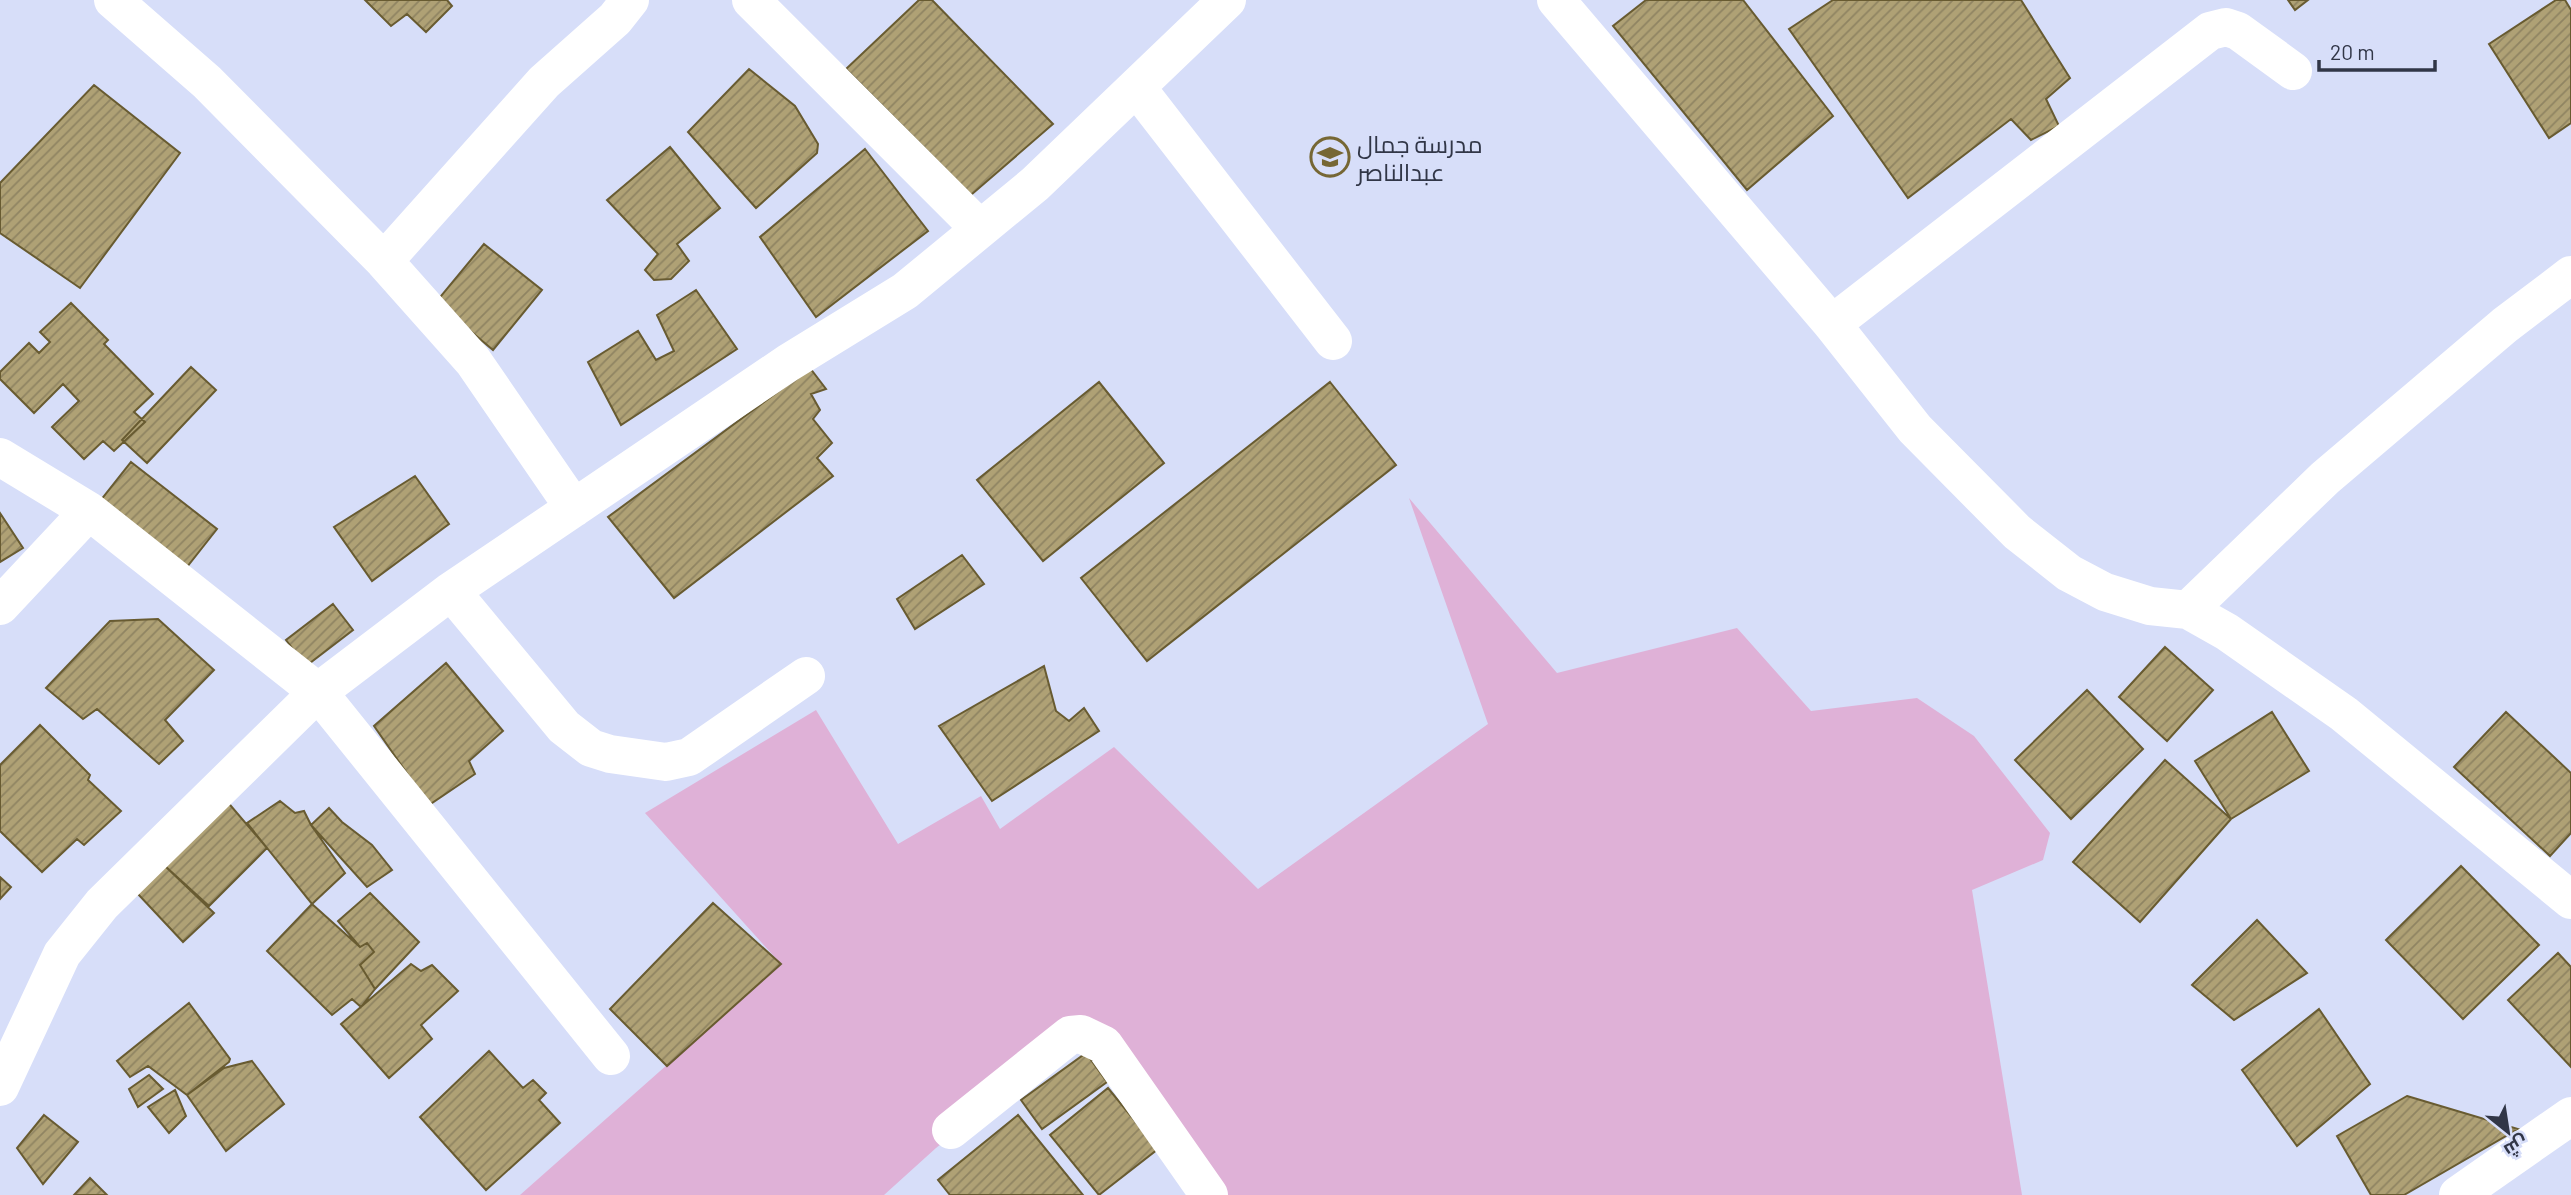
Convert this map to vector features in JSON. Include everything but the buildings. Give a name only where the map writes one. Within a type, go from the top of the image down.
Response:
[{"type":"street","points":[[114,0],[206,82],[383,261],[473,361],[574,508]]},
{"type":"street","points":[[383,261],[544,82],[615,19],[631,0]]},
{"type":"street","points":[[751,0],[980,229]]},
{"type":"street","points":[[0,1087],[62,954],[102,904],[318,692],[451,591],[788,363],[905,291],[1035,184],[1227,0]]},
{"type":"street","points":[[1556,0],[1832,324],[1915,429],[2017,532],[2069,573],[2105,592],[2150,606],[2188,611],[2227,632],[2344,714],[2571,900]]},
{"type":"street","points":[[1832,324],[2210,32],[2225,27],[2238,32],[2293,71]]},
{"type":"street","points":[[1137,88],[1333,341]]},
{"type":"street","points":[[2188,611],[2325,478],[2505,325],[2571,275]]},
{"type":"street","points":[[0,457],[89,511],[318,692],[611,1056]]},
{"type":"street","points":[[0,606],[89,511]]},
{"type":"street","points":[[451,591],[564,727],[591,748],[610,754],[666,762],[689,757],[806,676]]},
{"type":"street","points":[[951,1130],[1070,1035],[1081,1034],[1104,1045],[1209,1195]]},
{"type":"street","points":[[2458,1195],[2571,1116]]},
{"type":"shaded area","points":[[1409,498],[1557,673],[1737,628],[1811,711],[1917,698],[1974,736],[2050,833],[2043,860],[1972,890],[2022,1195],[1209,1195],[1081,1034],[936,1148],[884,1195],[520,1195],[781,964],[645,813],[816,710],[898,844],[981,796],[1000,829],[1114,747],[1258,889],[1488,724]]},
{"type":"place","name":"مدرسة جمال عبدالناصر","points":[[1330,157]]}]
